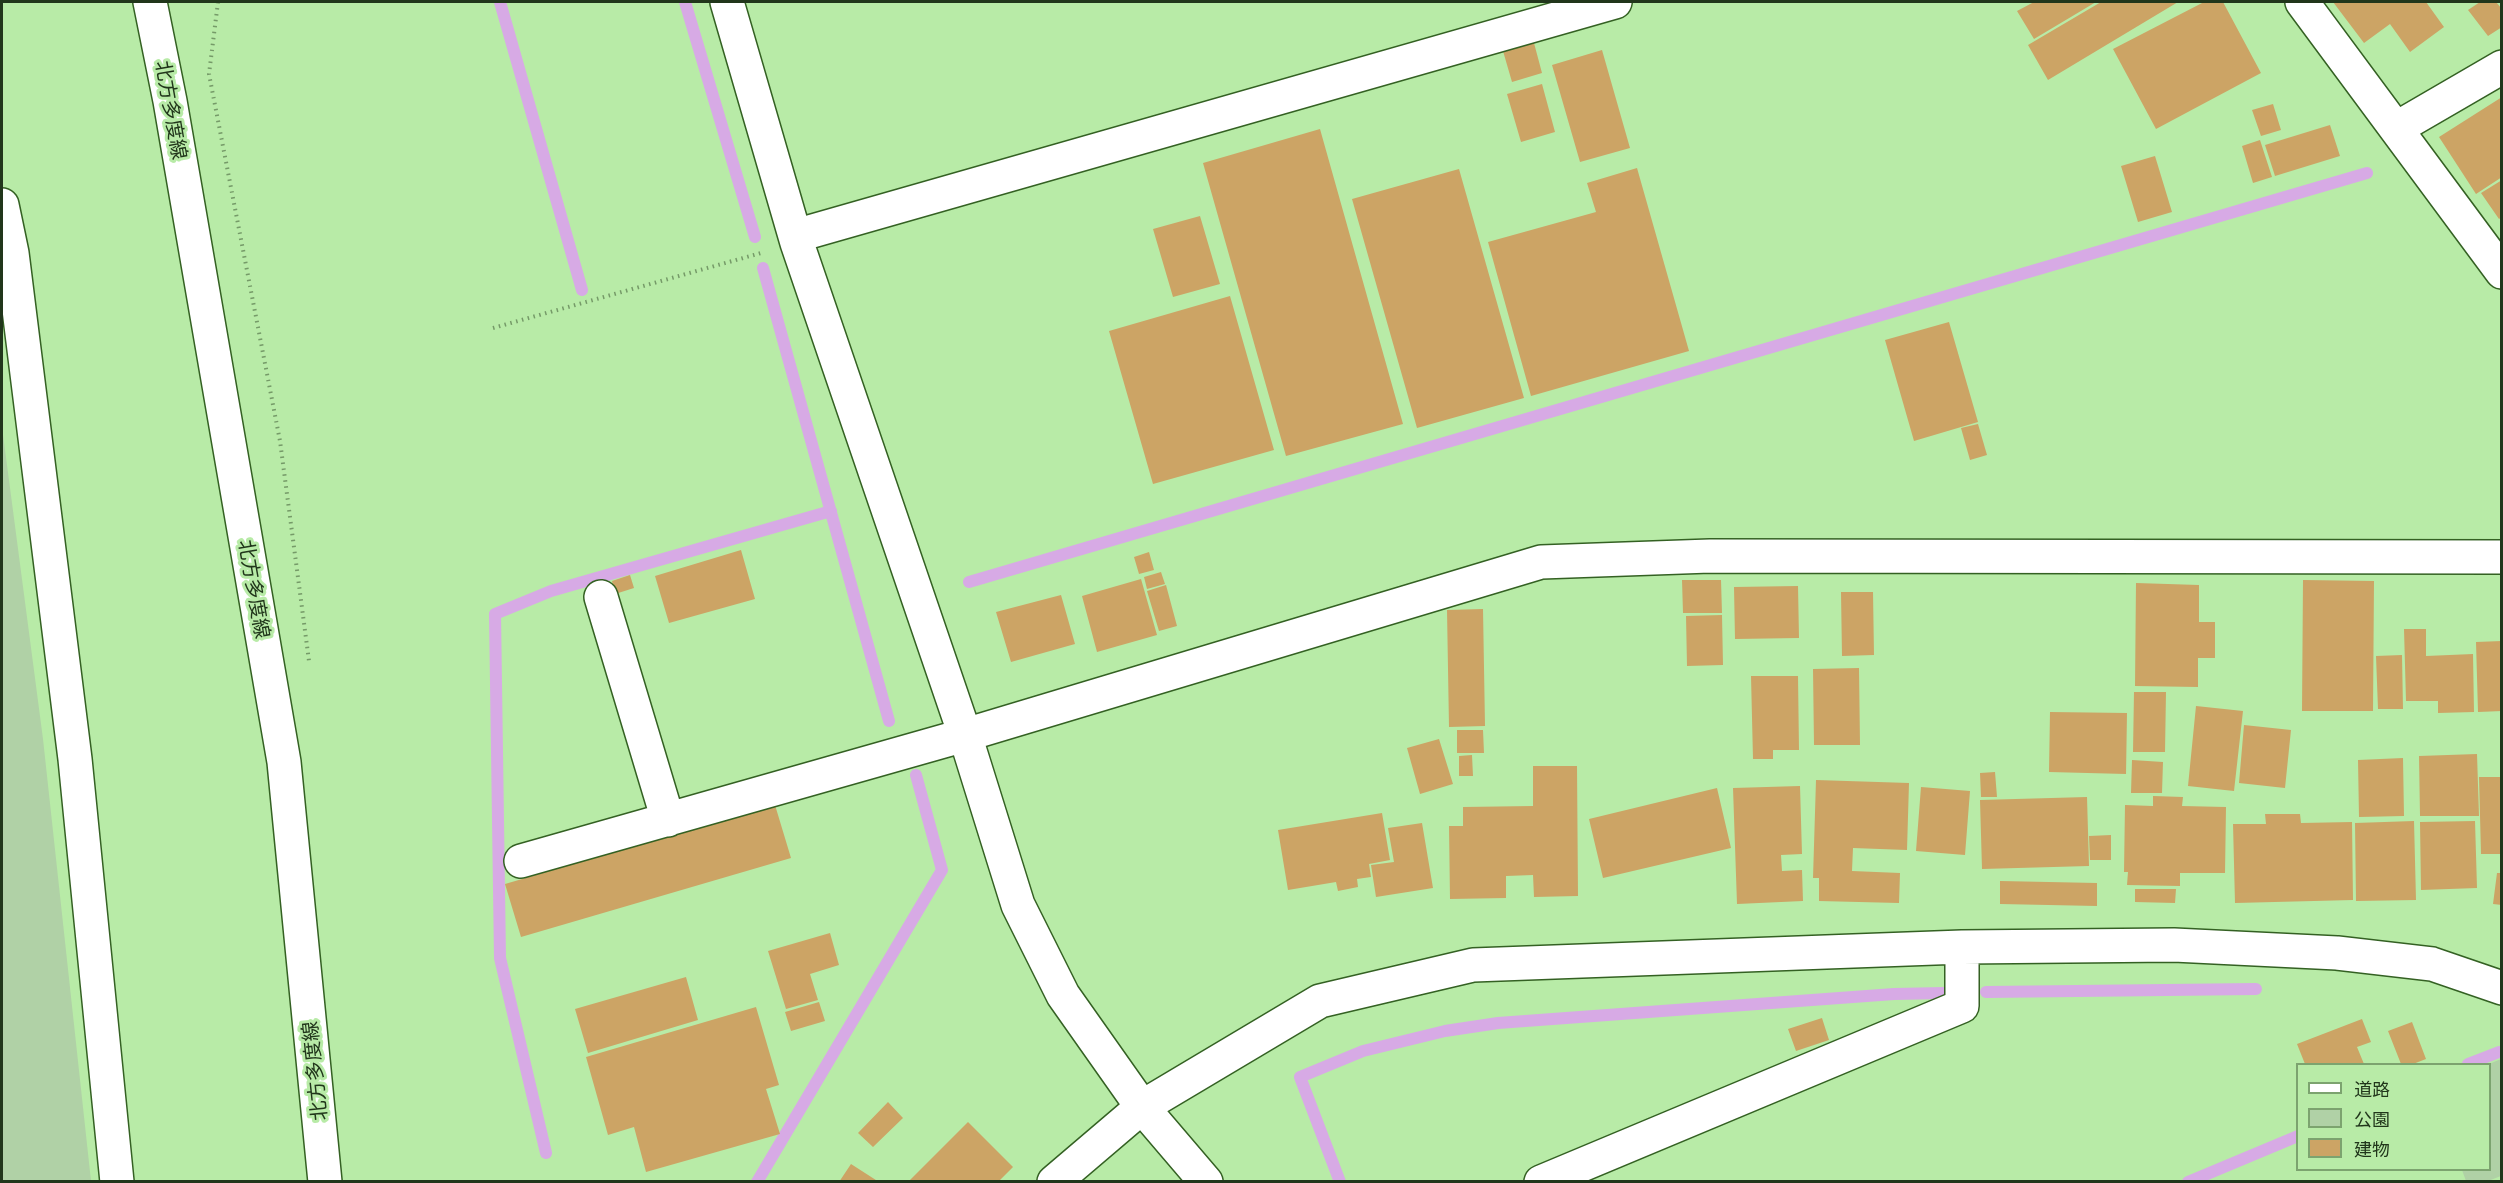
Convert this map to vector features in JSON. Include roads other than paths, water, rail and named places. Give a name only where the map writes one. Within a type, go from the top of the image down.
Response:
[{"type":"street","name":"北方多度線","points":[[150,2],[170,101],[284,762],[325,1182]]},
{"type":"street","points":[[160,2],[170,101]]},
{"type":"street","points":[[727,2],[796,240],[965,735],[1018,905],[1063,995],[1142,1107],[1206,1182]]},
{"type":"street","points":[[796,240],[1615,2]]},
{"type":"street","points":[[2302,2],[2502,272]]},
{"type":"street","points":[[2397,128],[2502,67]]},
{"type":"street","points":[[2,205],[12,253],[75,759],[117,1182]]},
{"type":"street","points":[[521,861],[965,735],[1541,562],[1710,556],[2502,557]]},
{"type":"street","points":[[601,597],[668,820]]},
{"type":"street","points":[[1054,1182],[1142,1107],[1320,1001],[1473,965],[1962,947],[2174,945],[2337,953],[2432,964],[2502,988]]},
{"type":"street","points":[[1541,1182],[1962,1006],[1962,947]]},
{"type":"waterway","points":[[500,2],[582,290]]},
{"type":"waterway","points":[[685,2],[755,237]]},
{"type":"waterway","points":[[969,582],[2367,173]]},
{"type":"waterway","points":[[763,268],[889,721]]},
{"type":"waterway","points":[[546,1153],[500,958],[495,614],[551,591],[831,511]]},
{"type":"waterway","points":[[757,1182],[942,870],[916,775]]},
{"type":"waterway","points":[[1986,992],[2256,989]]},
{"type":"waterway","points":[[1340,1182],[1300,1077],[1363,1051],[1445,1031],[1498,1023],[1894,994],[1944,993]]},
{"type":"waterway","points":[[2471,1063],[2499,1052]]},
{"type":"waterway","points":[[2188,1182],[2296,1137]]}]
